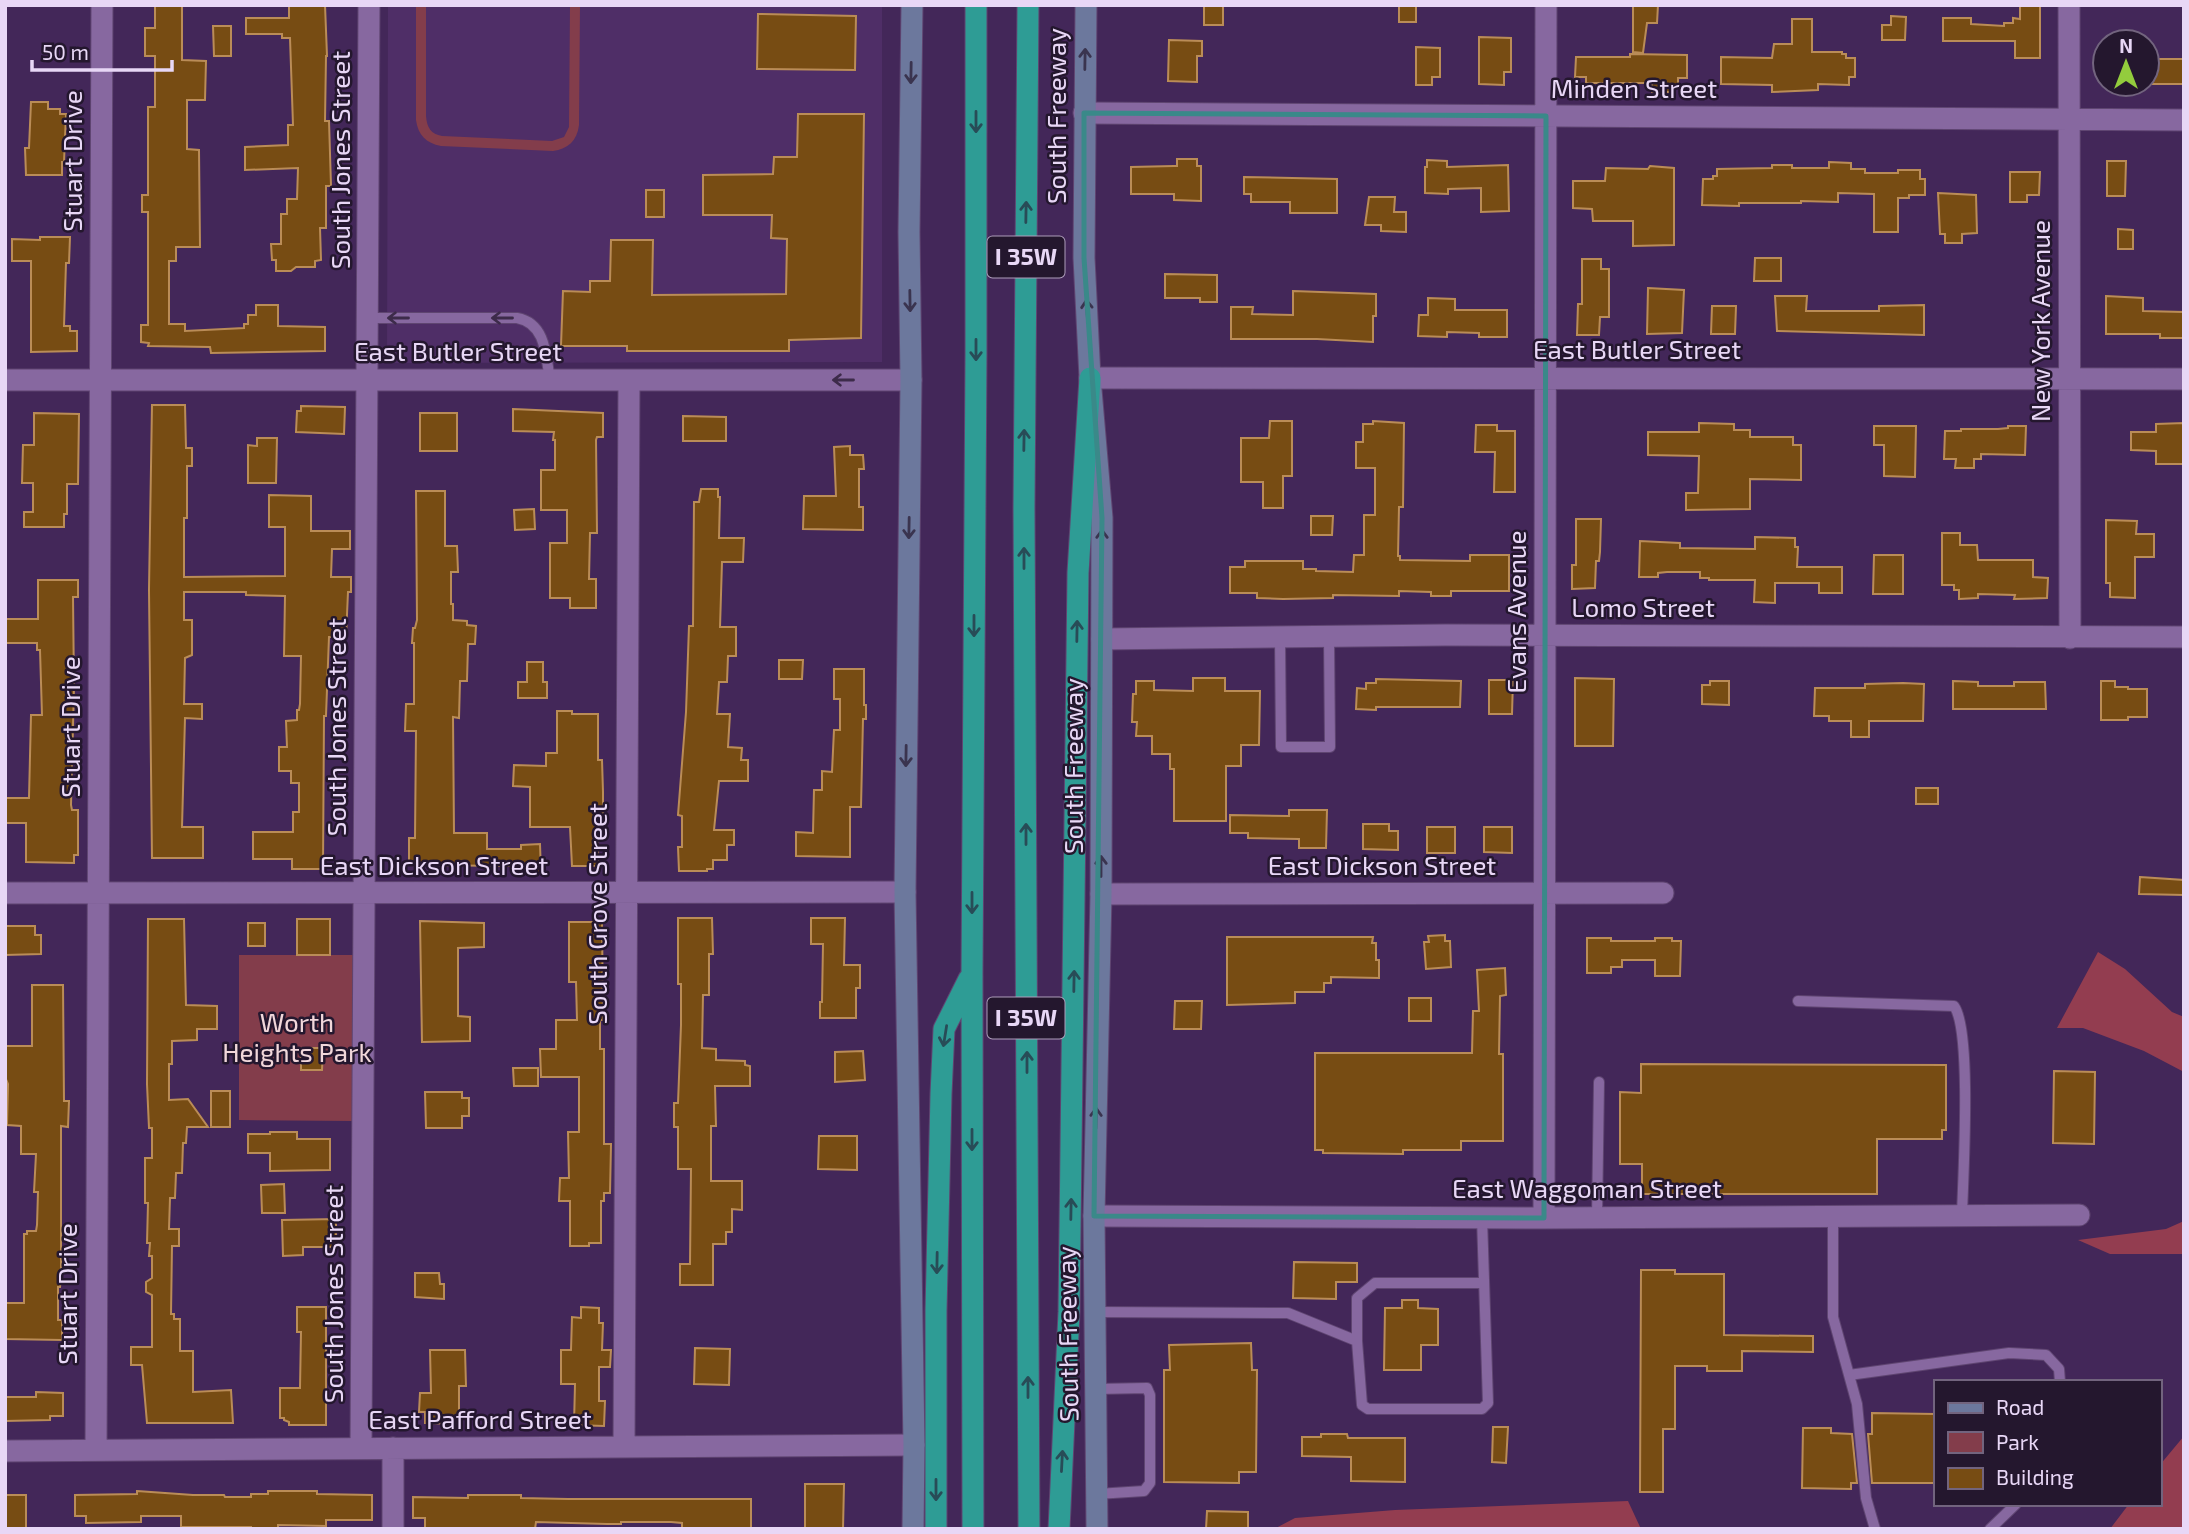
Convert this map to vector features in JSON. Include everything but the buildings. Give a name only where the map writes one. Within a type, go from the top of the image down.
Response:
[{"type":"highway","name":"I 35W","points":[[973,1529],[976,5]]},
{"type":"highway","name":"South Freeway","points":[[1028,5],[1024,508],[1029,1529]]},
{"type":"highway","points":[[1059,1529],[1069,1311],[1078,573],[1090,378]]},
{"type":"highway","points":[[936,1529],[936,1311],[944,1029],[972,974]]},
{"type":"main road","points":[[912,5],[905,892],[913,1529]]},
{"type":"main road","name":"South Freeway","points":[[1086,5],[1084,258],[1090,378],[1102,518],[1101,894],[1094,1216],[1097,1529]]},
{"type":"street","name":"Stuart Drive","points":[[96,1450],[102,5]]},
{"type":"street","name":"South Jones Street","points":[[361,1448],[369,5]]},
{"type":"street","name":"Evans Avenue","points":[[1544,1218],[1546,5]]},
{"type":"street","name":"New York Avenue","points":[[2068,5],[2070,638]]},
{"type":"street","name":"Minden Street","points":[[1084,113],[2184,120]]},
{"type":"street","name":"East Butler Street","points":[[1090,378],[2184,379]]},
{"type":"street","name":"East Butler Street","points":[[5,380],[911,380]]},
{"type":"street","name":"South Grove Street","points":[[624,1447],[629,381]]},
{"type":"street","name":"Lomo Street","points":[[1102,639],[1280,648],[1329,637],[2184,637]]},
{"type":"street","name":"East Dickson Street","points":[[5,893],[905,892]]},
{"type":"street","name":"East Dickson Street","points":[[1101,894],[1663,893]]},
{"type":"street","name":"East Waggoman Street","points":[[1094,1216],[1597,1218],[2079,1214]]},
{"type":"street","name":"East Pafford Street","points":[[5,1451],[914,1445]]},
{"type":"street","points":[[393,1448],[393,1529]]},
{"type":"lane","points":[[368,318],[528,320],[537,328],[543,344],[550,381]]},
{"type":"lane","points":[[1280,648],[1281,747],[1330,747],[1329,637]]},
{"type":"lane","points":[[1798,1001],[1954,1006],[1959,1013],[1964,1043],[1962,1215]]},
{"type":"lane","points":[[1597,1218],[1599,1082]]},
{"type":"lane","points":[[1833,1216],[1833,1317],[1857,1404],[1866,1498],[1875,1529]]},
{"type":"lane","points":[[1482,1218],[1488,1403],[1482,1409],[1368,1409],[1362,1405],[1357,1298],[1375,1283],[1484,1283]]},
{"type":"lane","points":[[1095,1312],[1288,1313],[1357,1341]]},
{"type":"lane","points":[[1849,1374],[2009,1353],[2046,1356],[2059,1368],[2060,1380]]},
{"type":"lane","points":[[1096,1389],[1147,1388],[1150,1395],[1150,1483],[1144,1492],[1097,1494]]},
{"type":"lane","points":[[1990,1529],[2014,1506]]},
{"type":"highlighted area","points":[[1084,113],[1546,116],[1544,1218],[1094,1216],[1102,518],[1084,258]]},
{"type":"shaded area","points":[[388,5],[882,5],[882,362],[387,363]]},
{"type":"shaded area","points":[[2098,952],[2125,969],[2172,1012],[2184,1017],[2184,1072],[2144,1051],[2083,1028],[2057,1028]]},
{"type":"shaded area","points":[[2184,1221],[2184,1254],[2110,1254],[2078,1240],[2166,1229]]},
{"type":"shaded area","points":[[2184,1436],[2184,1529],[2110,1529],[2127,1506],[2161,1506],[2161,1464]]},
{"type":"shaded area","points":[[1628,1501],[1641,1529],[1274,1529],[1295,1518],[1395,1510]]},
{"type":"green space","points":[[416,5],[426,5],[426,116],[432,132],[442,136],[552,141],[564,137],[569,127],[570,5],[580,5],[579,125],[571,143],[553,151],[441,146],[424,138],[416,120]]},
{"type":"green space","name":"Worth Heights Park","points":[[239,955],[356,955],[355,1121],[239,1120]]}]
